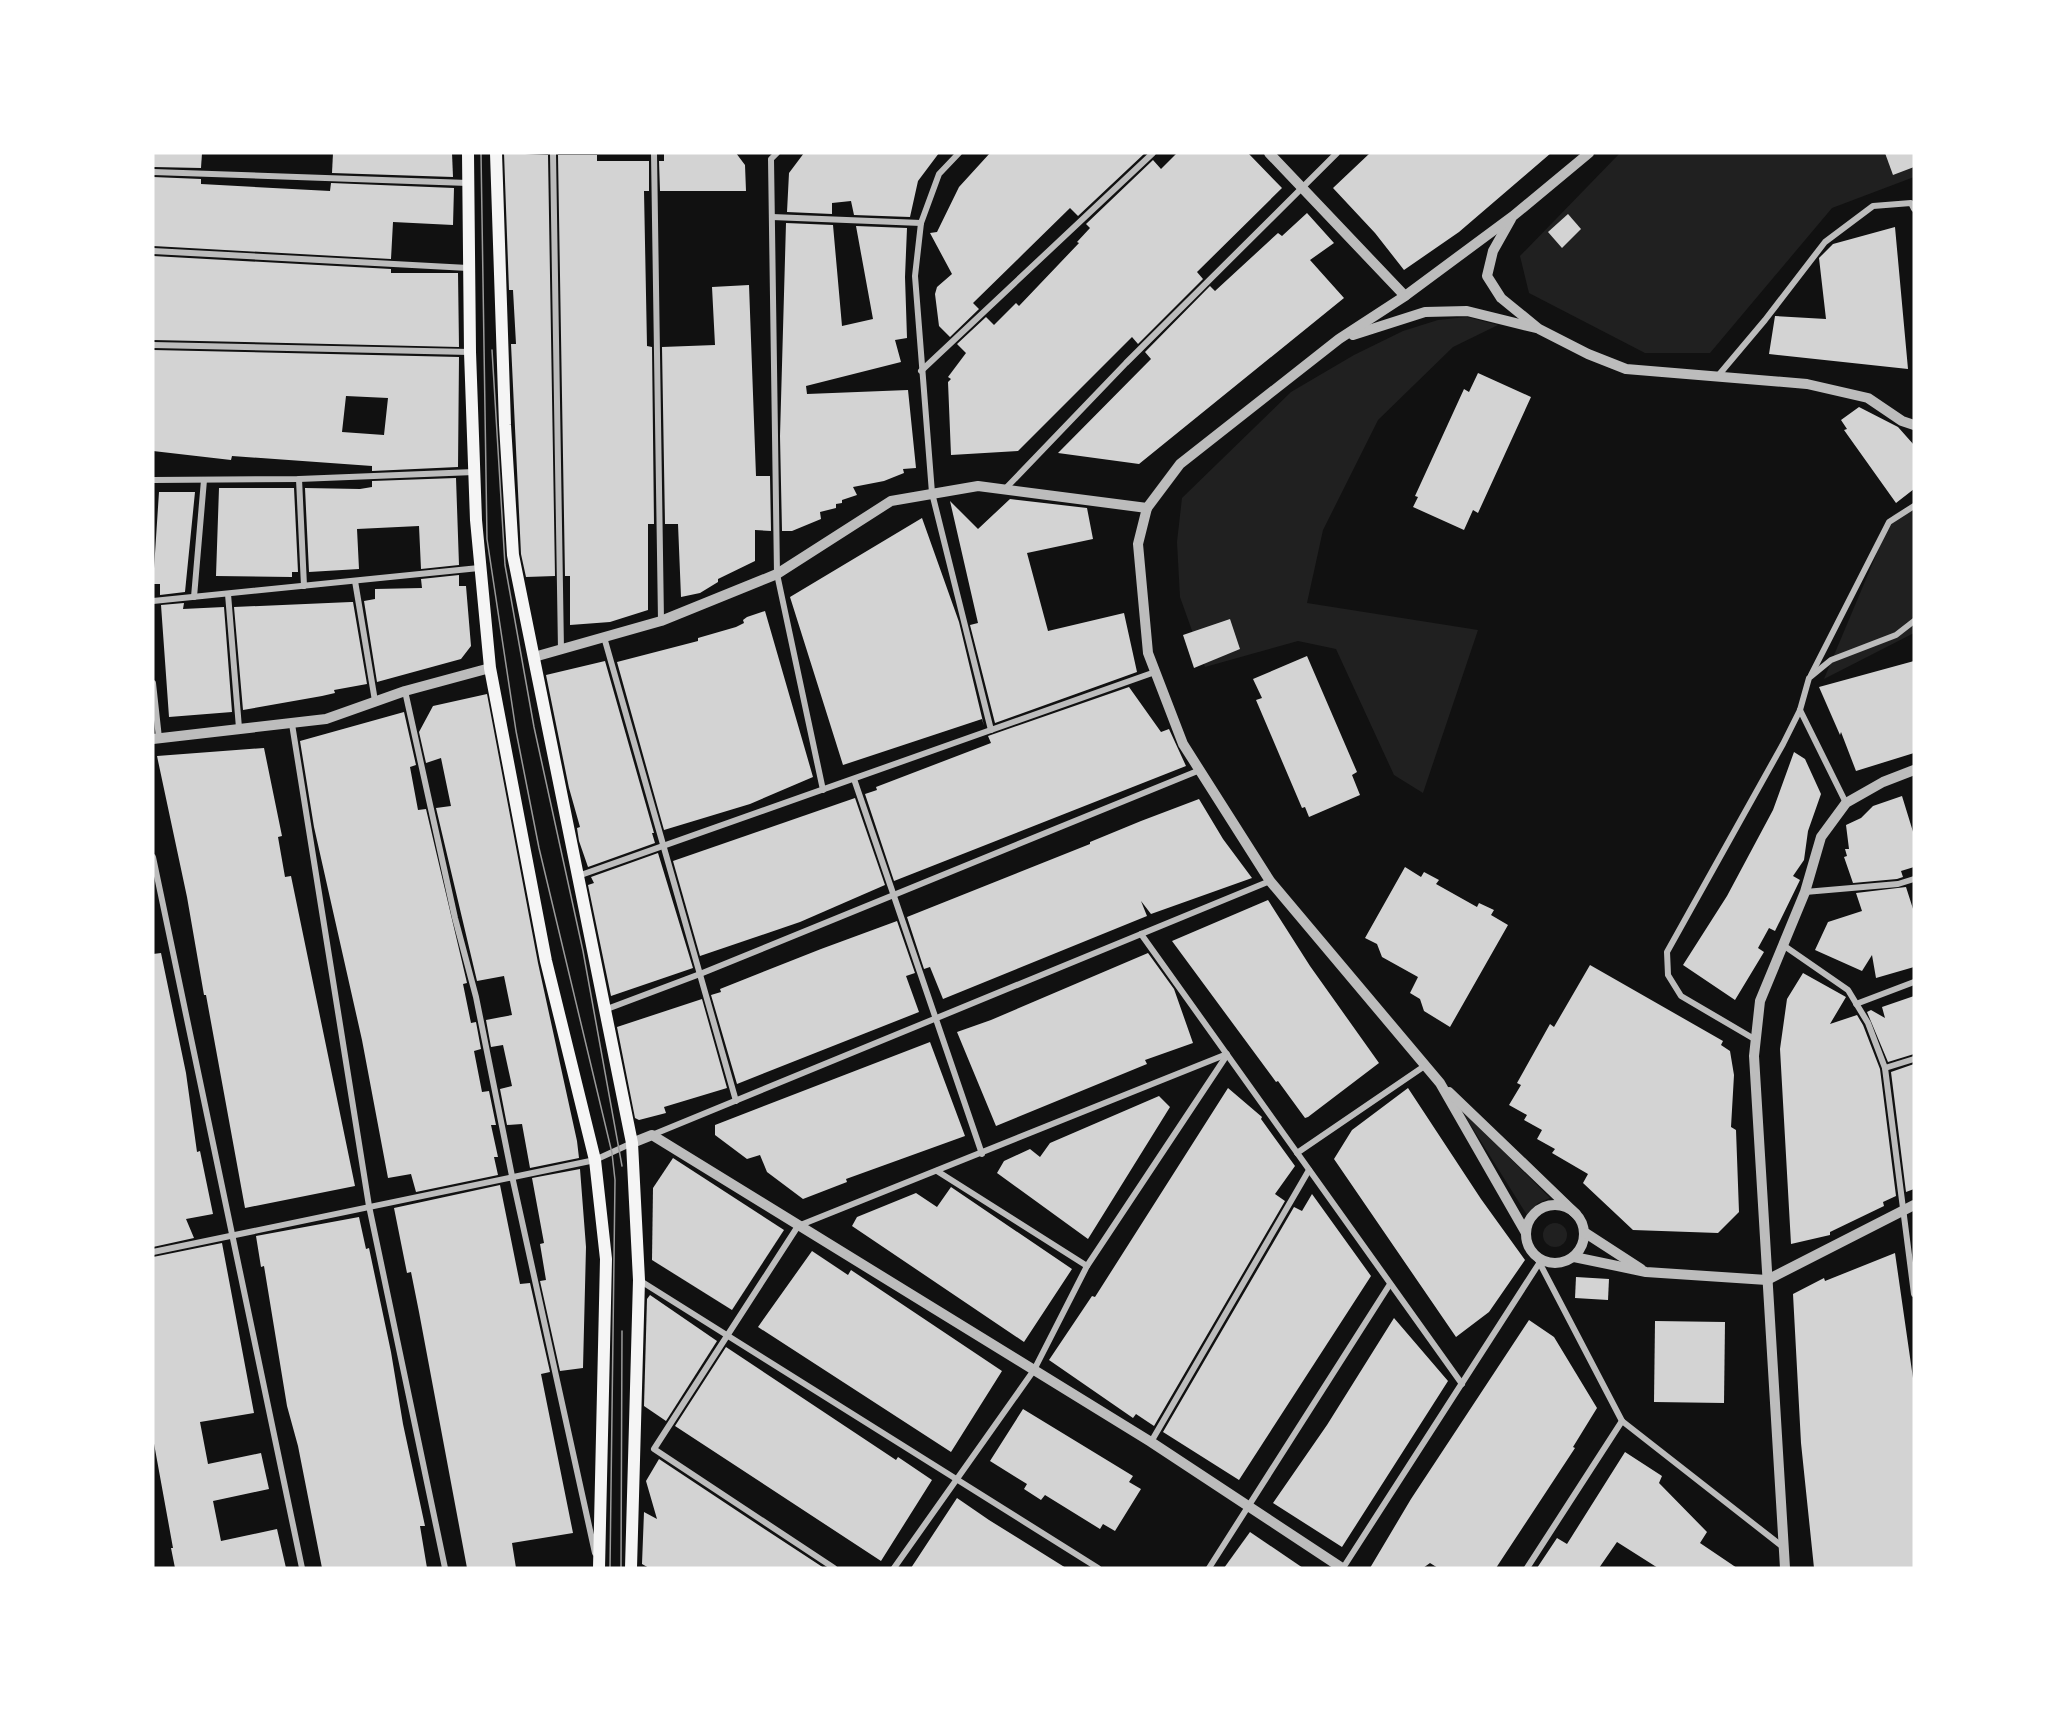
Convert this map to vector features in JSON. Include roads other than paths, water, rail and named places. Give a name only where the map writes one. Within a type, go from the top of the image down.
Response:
[{"type":"main road","points":[[468,153],[468,268],[474,472],[479,568],[490,668],[546,961],[595,1160],[606,1259],[599,1568]]},
{"type":"main road","points":[[496,153],[505,425],[513,555],[632,1143],[639,1280],[631,1568]]},
{"type":"street","points":[[553,153],[561,651]]},
{"type":"street","points":[[654,153],[661,621]]},
{"type":"street","points":[[765,153],[774,156],[772,217],[777,574],[823,789]]},
{"type":"street","points":[[959,153],[939,174],[921,223],[915,276],[932,494],[991,730]]},
{"type":"street","points":[[921,371],[1153,153]]},
{"type":"street","points":[[1269,153],[1405,296]]},
{"type":"street","points":[[1005,489],[1337,153]]},
{"type":"street","points":[[1526,1233],[1440,1083],[1270,881],[1183,744],[1148,653],[1138,544],[1147,508],[1180,464],[1339,339],[1405,296],[1513,216],[1589,153]]},
{"type":"street","points":[[153,172],[468,183]]},
{"type":"street","points":[[1716,377],[1765,320],[1825,242],[1873,206],[1911,203],[1914,209]]},
{"type":"street","points":[[1513,216],[1493,251],[1487,276],[1502,298],[1539,329],[1587,354],[1626,369],[1807,384],[1868,399],[1902,421],[1914,425]]},
{"type":"street","points":[[772,217],[921,223]]},
{"type":"street","points":[[153,251],[468,268]]},
{"type":"street","points":[[1339,339],[1425,312],[1467,311],[1539,329]]},
{"type":"street","points":[[153,345],[470,352]]},
{"type":"street","points":[[153,480],[299,479],[474,472]]},
{"type":"street","points":[[299,479],[304,586]]},
{"type":"street","points":[[194,597],[204,480]]},
{"type":"street","points":[[534,657],[661,621],[777,574],[891,501],[978,486],[1147,508]]},
{"type":"street","points":[[1756,1040],[1680,996],[1668,975],[1667,952],[1738,828],[1800,710],[1809,678],[1889,522],[1914,506]]},
{"type":"street","points":[[153,600],[479,568]]},
{"type":"street","points":[[355,581],[375,701]]},
{"type":"street","points":[[228,594],[239,728]]},
{"type":"street","points":[[1809,678],[1831,660],[1896,635],[1914,621]]},
{"type":"street","points":[[604,637],[736,1101]]},
{"type":"street","points":[[153,683],[156,738],[326,719],[405,691],[490,668]]},
{"type":"street","points":[[577,876],[1155,672]]},
{"type":"street","points":[[405,691],[455,918],[476,997],[512,1176],[599,1568]]},
{"type":"street","points":[[1800,710],[1846,803]]},
{"type":"street","points":[[292,724],[369,1206],[445,1568]]},
{"type":"street","points":[[606,1009],[700,974],[1200,770]]},
{"type":"street","points":[[1785,1568],[1754,1056],[1760,1000],[1805,892],[1821,837],[1846,803],[1883,782],[1914,770]]},
{"type":"street","points":[[854,779],[982,1154]]},
{"type":"street","points":[[153,857],[302,1568]]},
{"type":"street","points":[[1805,892],[1898,884],[1914,879]]},
{"type":"street","points":[[153,1252],[595,1160],[1270,881]]},
{"type":"street","points":[[1141,934],[1462,1384]]},
{"type":"street","points":[[1783,945],[1848,990],[1868,1023],[1885,1068],[1914,1293]]},
{"type":"street","points":[[1856,1004],[1914,982]]},
{"type":"street","points":[[834,1568],[654,1449],[798,1226],[1227,1054]]},
{"type":"street","points":[[894,1568],[1034,1370],[1087,1266],[1227,1054]]},
{"type":"street","points":[[1885,1068],[1914,1059]]},
{"type":"street","points":[[1297,1153],[1426,1065]]},
{"type":"street","points":[[1440,1083],[1576,1214],[1584,1233],[1583,1242],[1574,1257]]},
{"type":"street","points":[[652,1136],[1151,1442],[1342,1568],[1462,1384],[1537,1261]]},
{"type":"street","points":[[1151,1442],[1309,1170]]},
{"type":"street","points":[[938,1171],[1087,1266]]},
{"type":"street","points":[[1537,1261],[1555,1264],[1574,1257],[1646,1272],[1767,1280],[1914,1205]]},
{"type":"street","points":[[1576,1214],[1568,1208],[1548,1206],[1532,1216],[1526,1233],[1526,1242],[1622,1421],[1784,1547]]},
{"type":"street","points":[[1584,1233],[1646,1272]]},
{"type":"street","points":[[639,1280],[727,1337],[959,1478],[1098,1568]]},
{"type":"street","points":[[1209,1568],[1246,1506],[1390,1284]]},
{"type":"street","points":[[1527,1568],[1622,1421]]},
{"type":"tram line","points":[[481,153],[487,539],[516,731],[539,848],[612,1153],[615,1180],[610,1568]]},
{"type":"tram line","points":[[492,350],[505,565],[534,727],[583,951],[622,1166]]},
{"type":"tram line","points":[[621,1568],[622,1331]]}]
